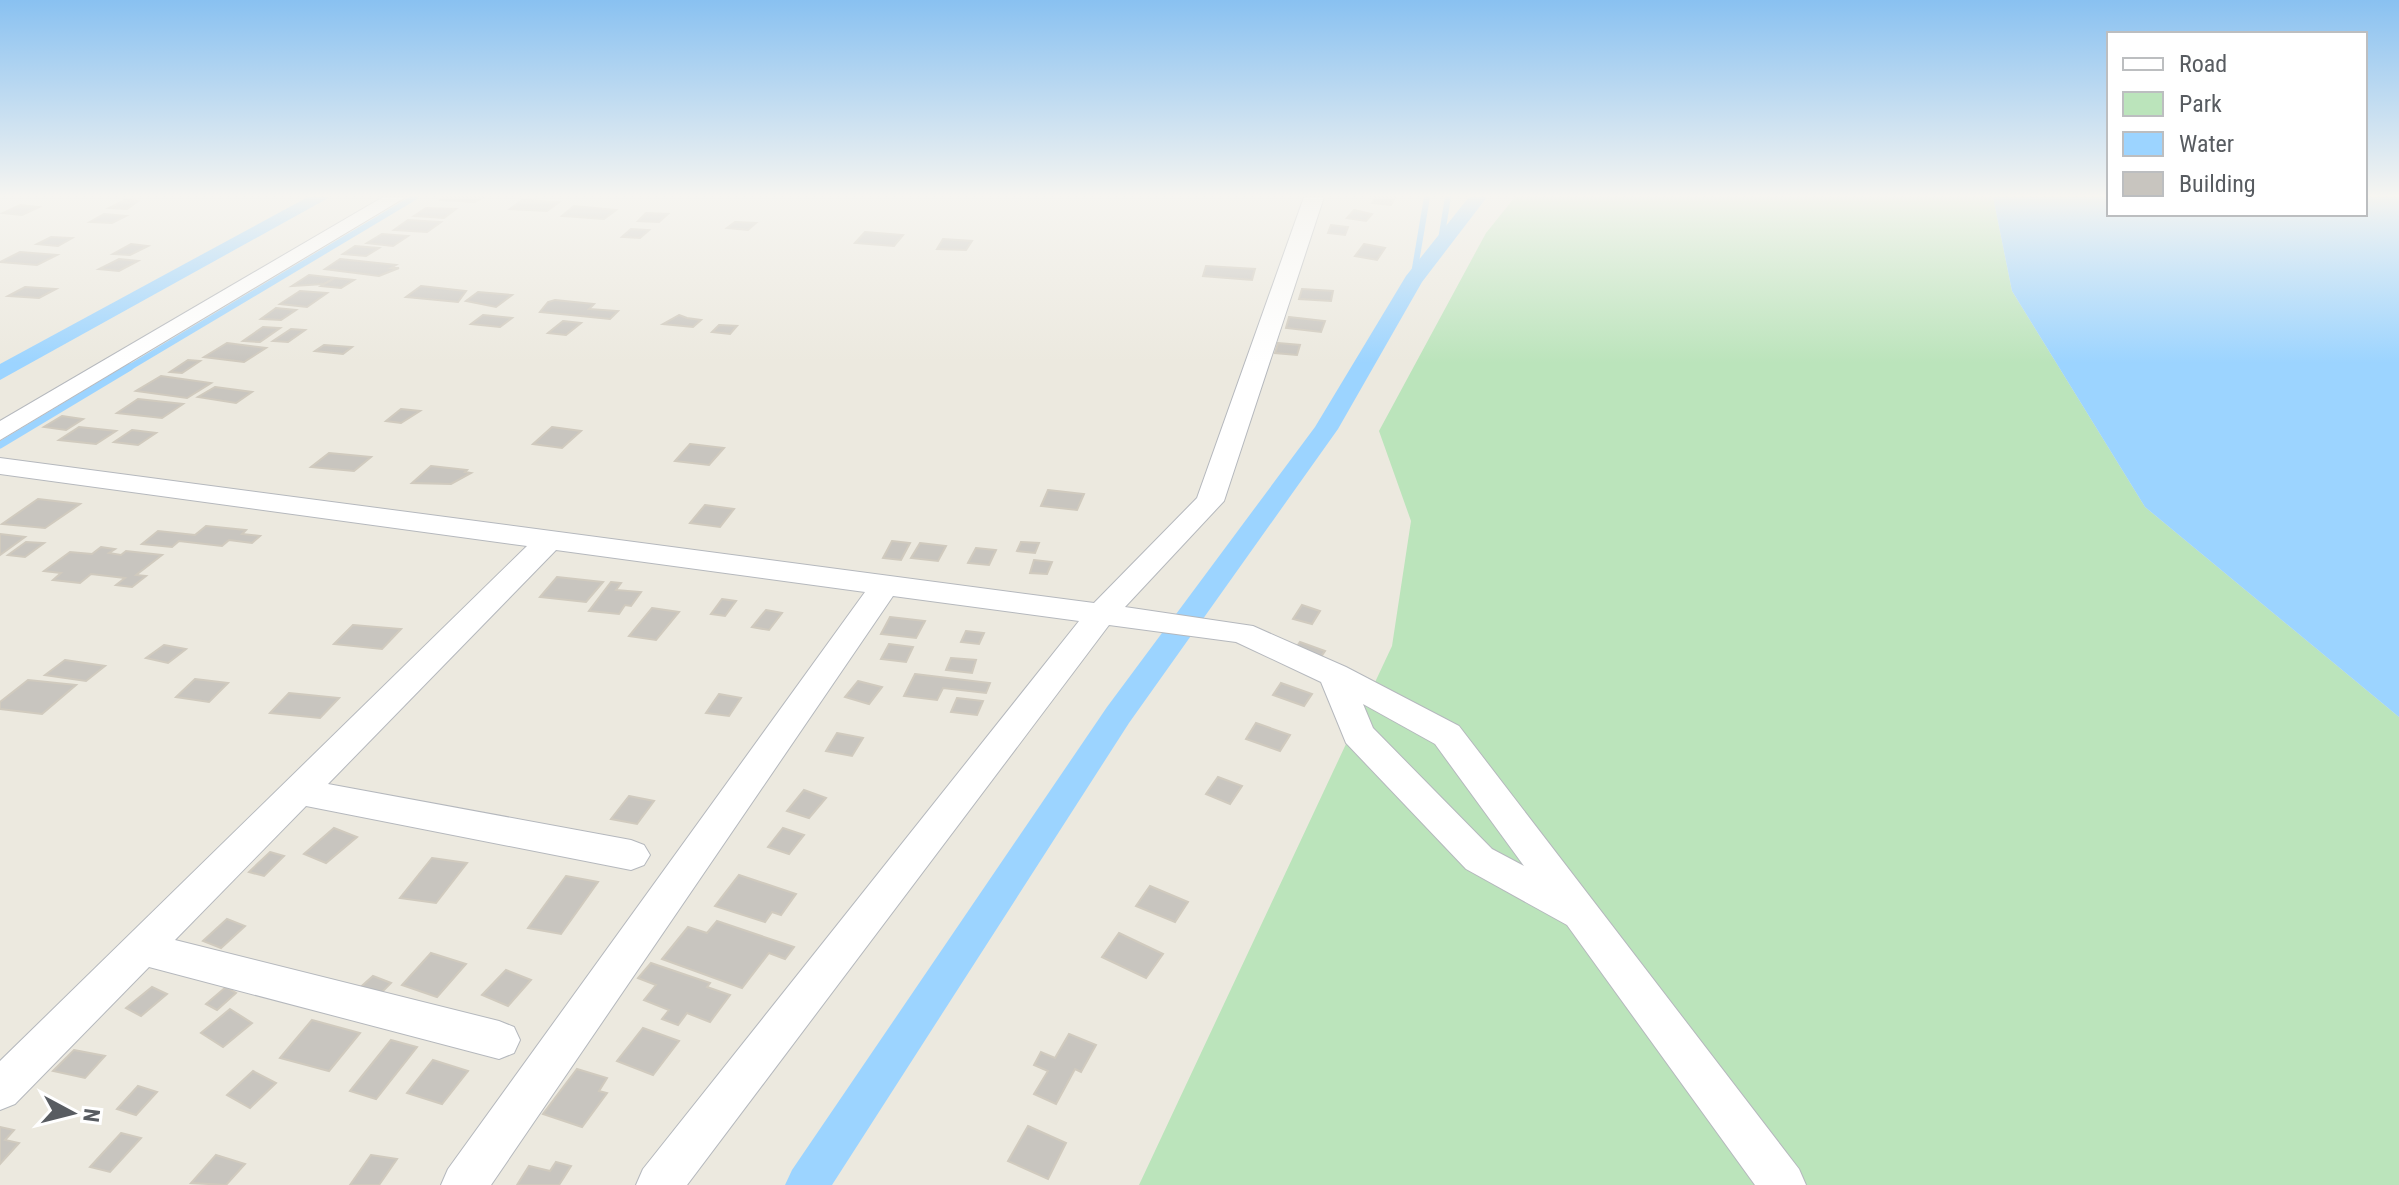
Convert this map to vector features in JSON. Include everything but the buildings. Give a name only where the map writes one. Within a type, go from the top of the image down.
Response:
[{"type":"street","points":[[0,432],[303,252]]},
{"type":"street","points":[[659,1185],[1114,615],[1210,501],[1295,252]]},
{"type":"street","points":[[0,466],[1242,633],[1335,675],[1447,735],[1783,1185]]},
{"type":"street","points":[[0,1090],[550,539]]},
{"type":"street","points":[[464,1185],[886,584]]},
{"type":"street","points":[[1335,675],[1358,734],[1479,859],[1585,918]]},
{"type":"street","points":[[297,791],[631,855]]},
{"type":"street","points":[[141,948],[499,1040]]},
{"type":"green space","points":[[1476,252],[2004,252],[2012,291],[2145,507],[2399,717],[2399,1185],[1139,1185],[1392,646],[1411,521],[1379,431]]},
{"type":"water","points":[[2004,252],[2399,252],[2399,717],[2145,507],[2012,291]]},
{"type":"waterway","points":[[0,373],[220,252]]},
{"type":"waterway","points":[[127,369],[322,252]]},
{"type":"waterway","points":[[1413,280],[1418,252]]},
{"type":"waterway","points":[[807,1185],[1118,715],[1326,429],[1413,280],[1435,252]]},
{"type":"waterway","points":[[0,445],[130,367]]}]
